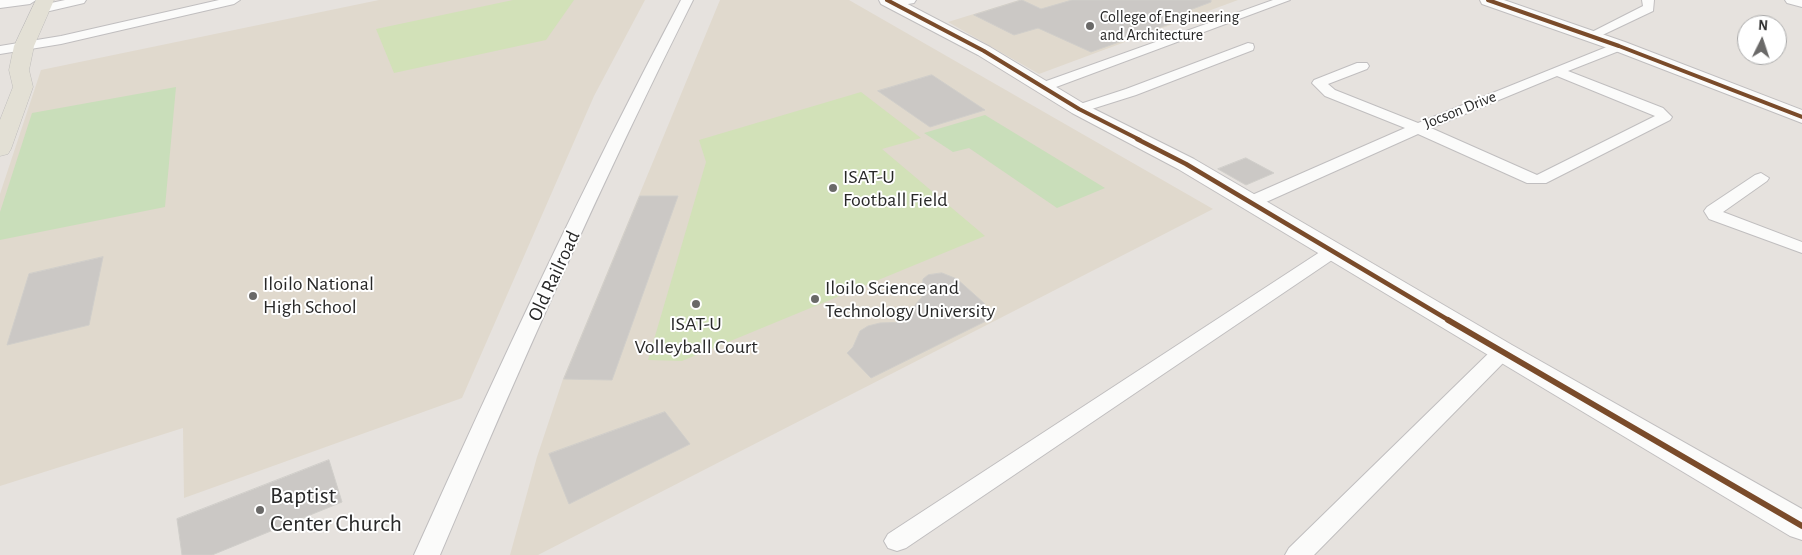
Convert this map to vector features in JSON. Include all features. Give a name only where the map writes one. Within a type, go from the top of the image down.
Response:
[{"type":"main road","points":[[1488,0],[1619,46],[1802,117]]},
{"type":"main road","points":[[897,1],[1079,109],[1186,164],[1502,352],[1802,526]]},
{"type":"main road","points":[[0,148],[23,87],[19,70],[24,46],[39,3]]},
{"type":"main road","points":[[1,90],[19,70]]},
{"type":"street","points":[[0,4],[80,0]]},
{"type":"street","points":[[0,50],[234,0]]},
{"type":"street","name":"Old Railroad","points":[[427,555],[477,440],[637,97],[687,0]]},
{"type":"street","points":[[1043,87],[1284,0]]},
{"type":"street","points":[[1590,36],[1649,8],[1648,0]]},
{"type":"street","points":[[1791,0],[1802,3]]},
{"type":"street","name":"Jocson Drive","points":[[1362,66],[1323,80],[1319,84],[1330,93],[1418,128],[1619,46]]},
{"type":"street","points":[[1079,109],[1131,92],[1248,47]]},
{"type":"street","points":[[1249,203],[1418,128],[1533,180],[1540,180],[1665,117],[1658,111],[1555,71]]},
{"type":"street","points":[[1761,178],[1713,211],[1715,215],[1802,248]]},
{"type":"street","points":[[897,541],[1332,252]]},
{"type":"street","points":[[1298,555],[1502,352]]},
{"type":"shaded area","name":"Iloilo National High School","points":[[379,0],[645,0],[594,96],[462,398],[184,498],[183,428],[0,486],[0,194],[41,70]]},
{"type":"shaded area","name":"Iloilo Science and Technology University","points":[[720,0],[849,0],[1213,209],[538,555],[510,555],[537,457],[563,379]]},
{"type":"shaded area","points":[[1019,0],[1238,0],[1039,74],[948,22]]},
{"type":"green space","points":[[513,0],[574,0],[546,40],[394,73],[376,29]]},
{"type":"green space","points":[[176,87],[165,207],[0,240],[0,212],[32,113]]},
{"type":"green space","points":[[861,92],[921,138],[882,149],[985,236],[682,361],[648,360],[706,162],[699,140]]},
{"type":"green space","points":[[985,115],[1105,188],[1057,208],[969,148],[953,152],[924,133]]},
{"type":"building","points":[[1022,0],[1041,9],[1072,0],[1211,0],[1211,2],[1166,19],[1175,22],[1091,52],[1038,28],[1014,35],[974,15]]},
{"type":"building","points":[[932,75],[985,110],[930,127],[878,91]]},
{"type":"building","points":[[1246,158],[1274,173],[1246,185],[1218,169]]},
{"type":"building","points":[[640,196],[678,196],[612,380],[564,379]]},
{"type":"building","points":[[103,257],[89,325],[7,345],[29,274]]},
{"type":"building","points":[[942,273],[957,279],[985,304],[974,310],[988,320],[871,378],[847,353],[853,347],[860,331],[868,326],[880,323],[909,322],[915,305],[922,297],[923,279],[928,275]]},
{"type":"building","points":[[665,412],[690,444],[569,504],[549,454]]},
{"type":"building","name":"Baptist Center Church","points":[[329,460],[342,502],[212,555],[182,555],[177,519]]},
{"type":"transit line","points":[[887,0],[984,51],[1079,109],[1186,164],[1502,352],[1802,526]]},
{"type":"transit line","points":[[1488,0],[1619,46],[1802,117]]},
{"type":"place","name":"College of Engineering and Architecture","points":[[1090,26]]},
{"type":"place","name":"ISAT-U Football Field","points":[[833,188]]},
{"type":"place","name":"Iloilo National High School","points":[[253,296]]},
{"type":"place","name":"Iloilo Science and Technology University","points":[[815,299]]},
{"type":"place","name":"ISAT-U Volleyball Court","points":[[696,304]]},
{"type":"place","name":"Baptist Center Church","points":[[260,510]]}]
